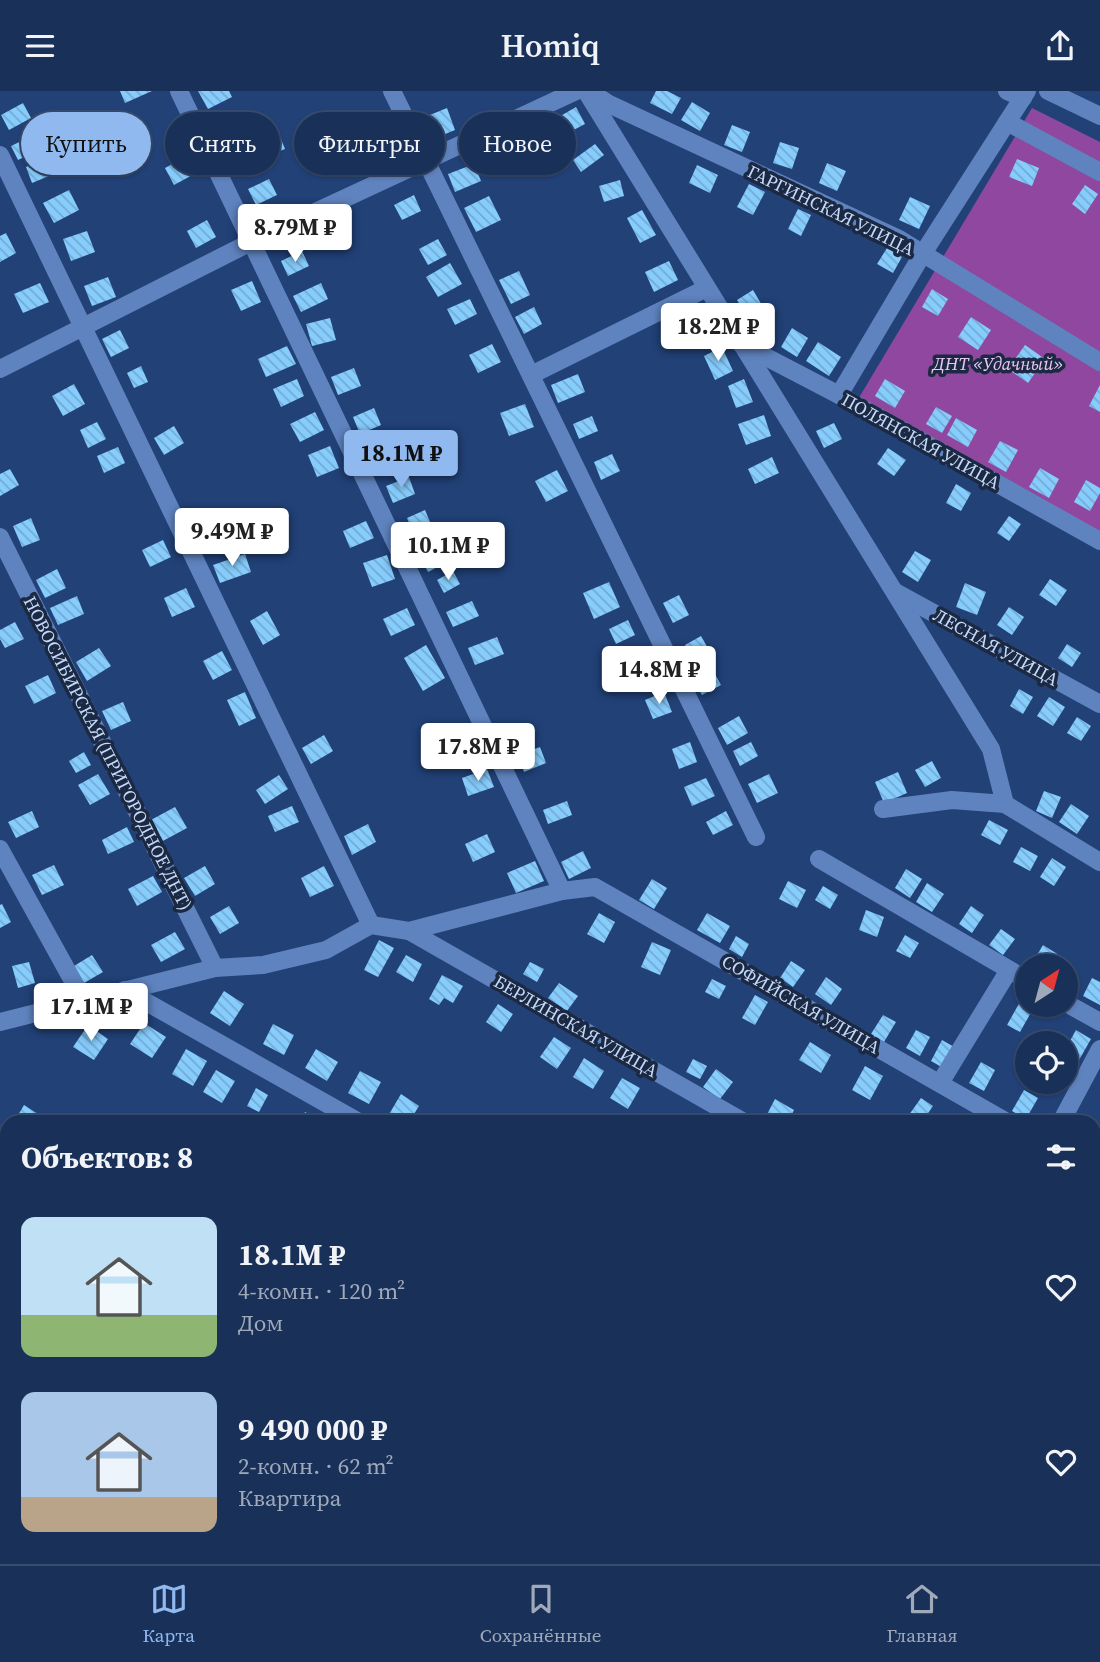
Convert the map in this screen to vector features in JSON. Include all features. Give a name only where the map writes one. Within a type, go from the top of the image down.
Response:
[{"type":"street","points":[[0,1023],[215,968],[263,965],[326,950],[371,925],[409,931],[562,891],[179,91]]},
{"type":"street","points":[[392,91],[402,112]]},
{"type":"street","points":[[445,151],[576,91]]},
{"type":"street","points":[[587,91],[705,289],[990,749],[1005,804]]},
{"type":"street","name":"ГАРГИНСКАЯ УЛИЦА","points":[[587,91],[609,104],[899,239],[1100,362]]},
{"type":"street","points":[[1048,91],[1100,117]]},
{"type":"street","points":[[839,395],[922,255],[1007,122],[1019,93]]},
{"type":"street","points":[[1007,122],[1100,173]]},
{"type":"street","points":[[0,155],[371,925]]},
{"type":"street","points":[[0,369],[253,241],[394,175]]},
{"type":"street","points":[[433,175],[756,837]]},
{"type":"street","points":[[531,375],[705,289]]},
{"type":"street","name":"ПОЛЯНСКАЯ УЛИЦА","points":[[741,344],[839,395],[1100,541]]},
{"type":"street","name":"НОВОСИБИРСКАЯ (ПРИГОРОДНОЕ ДНТ)","points":[[0,537],[215,968]]},
{"type":"street","name":"ЛЕСНАЯ УЛИЦА","points":[[892,590],[1100,705]]},
{"type":"street","points":[[884,809],[952,800],[1005,804],[1100,862]]},
{"type":"street","points":[[0,849],[84,1001]]},
{"type":"street","points":[[819,859],[1015,973]]},
{"type":"street","name":"СОФИЙСКАЯ УЛИЦА","points":[[562,891],[595,887],[995,1115]]},
{"type":"street","name":"БЕРЛИНСКАЯ УЛИЦА","points":[[409,931],[732,1115]]},
{"type":"street","points":[[940,1083],[1009,969]]},
{"type":"street","points":[[125,990],[347,1115]]},
{"type":"street","points":[[1078,1010],[1100,1023]]},
{"type":"street","points":[[1065,1115],[1100,1049]]},
{"type":"green space","name":"ДНТ «Удачный»","points":[[1032,108],[1100,142],[1100,536],[857,401]]},
{"type":"building","points":[[120,91],[152,91],[125,103]]},
{"type":"building","points":[[198,91],[229,91],[232,97],[208,109]]},
{"type":"building","points":[[656,91],[667,91],[681,98],[672,114],[650,103]]},
{"type":"building","points":[[692,102],[710,113],[700,131],[681,120]]},
{"type":"building","points":[[23,103],[28,112],[21,112],[21,123],[9,130],[1,115]]},
{"type":"building","points":[[576,107],[585,124],[576,129],[576,112],[567,112]]},
{"type":"building","points":[[447,108],[455,130],[445,134],[445,112],[437,112]]},
{"type":"building","points":[[732,125],[750,132],[742,152],[724,145]]},
{"type":"building","points":[[280,136],[285,149],[280,151]]},
{"type":"building","points":[[21,141],[21,159],[18,160],[11,146]]},
{"type":"building","points":[[780,142],[799,148],[792,169],[773,163]]},
{"type":"building","points":[[595,144],[604,155],[581,172],[576,164],[576,158]]},
{"type":"building","points":[[1017,159],[1039,168],[1032,186],[1009,177]]},
{"type":"building","points":[[827,163],[846,171],[837,191],[819,183]]},
{"type":"building","points":[[697,165],[718,175],[710,193],[689,183]]},
{"type":"building","points":[[459,170],[459,175],[479,175],[481,181],[455,192],[448,174]]},
{"type":"building","points":[[29,175],[49,175],[49,176],[32,183]]},
{"type":"building","points":[[169,175],[192,175],[174,185]]},
{"type":"building","points":[[269,179],[277,195],[256,205],[248,189]]},
{"type":"building","points":[[620,180],[624,196],[604,202],[599,186]]},
{"type":"building","points":[[749,184],[765,192],[753,215],[737,207]]},
{"type":"building","points":[[1085,185],[1098,194],[1085,214],[1072,204]]},
{"type":"building","points":[[69,190],[79,210],[54,223],[43,203]]},
{"type":"building","points":[[414,195],[421,211],[402,220],[394,205]]},
{"type":"building","points":[[489,196],[501,220],[476,232],[464,208]]},
{"type":"building","points":[[910,197],[930,206],[919,229],[899,220]]},
{"type":"building","points":[[798,209],[811,215],[801,236],[788,229]]},
{"type":"building","points":[[642,210],[656,235],[640,243],[627,218]]},
{"type":"building","points":[[207,220],[216,237],[196,248],[187,231]]},
{"type":"building","points":[[87,231],[95,252],[71,261],[63,239]]},
{"type":"building","points":[[6,233],[16,253],[0,262],[0,236]]},
{"type":"building","points":[[438,239],[447,255],[428,265],[419,249]]},
{"type":"building","points":[[887,248],[902,257],[893,273],[877,264]]},
{"type":"building","points":[[302,251],[309,266],[288,276],[281,261]]},
{"type":"building","points":[[669,261],[678,280],[654,292],[645,272]]},
{"type":"building","points":[[450,263],[462,284],[438,297],[426,277]]},
{"type":"building","points":[[519,271],[530,295],[511,304],[499,280]]},
{"type":"building","points":[[108,277],[116,297],[92,306],[84,286]]},
{"type":"building","points":[[252,281],[261,302],[241,311],[231,290]]},
{"type":"building","points":[[40,283],[49,302],[23,313],[14,294]]},
{"type":"building","points":[[321,283],[328,299],[301,312],[293,296]]},
{"type":"building","points":[[932,289],[948,299],[938,316],[922,307]]},
{"type":"building","points":[[753,290],[767,314],[751,323],[737,300]]},
{"type":"building","points":[[470,299],[477,314],[455,325],[447,309]]},
{"type":"building","points":[[534,307],[542,324],[524,334],[515,317]]},
{"type":"building","points":[[701,312],[708,328],[686,338],[679,321]]},
{"type":"building","points":[[971,317],[991,330],[978,350],[958,337]]},
{"type":"building","points":[[330,318],[336,340],[312,346],[306,324]]},
{"type":"building","points":[[792,328],[808,338],[797,357],[781,347]]},
{"type":"building","points":[[120,330],[129,348],[111,357],[102,339]]},
{"type":"building","points":[[818,342],[841,357],[829,376],[806,361]]},
{"type":"building","points":[[492,344],[501,362],[478,373],[469,355]]},
{"type":"building","points":[[1025,345],[1045,359],[1028,383],[1008,369]]},
{"type":"building","points":[[287,346],[296,364],[266,377],[258,359]]},
{"type":"building","points":[[722,347],[733,371],[715,380],[704,356]]},
{"type":"building","points":[[141,366],[148,382],[134,388],[127,373]]},
{"type":"building","points":[[354,368],[361,386],[338,395],[331,377]]},
{"type":"building","points":[[578,374],[585,392],[558,403],[551,385]]},
{"type":"building","points":[[297,379],[304,396],[281,407],[273,389]]},
{"type":"building","points":[[744,379],[753,402],[736,408],[728,386]]},
{"type":"building","points":[[885,379],[905,391],[895,408],[875,396]]},
{"type":"building","points":[[74,384],[85,404],[63,416],[52,396]]},
{"type":"building","points":[[1100,385],[1100,412],[1089,406]]},
{"type":"building","points":[[525,404],[534,427],[509,436],[500,413]]},
{"type":"building","points":[[936,407],[952,416],[942,433],[926,424]]},
{"type":"building","points":[[374,408],[381,425],[360,434],[353,417]]},
{"type":"building","points":[[315,412],[324,430],[300,442],[290,424]]},
{"type":"building","points":[[764,415],[771,436],[746,445],[738,424]]},
{"type":"building","points":[[592,416],[598,431],[579,439],[573,424]]},
{"type":"building","points":[[956,418],[977,430],[968,447],[947,435]]},
{"type":"building","points":[[97,422],[106,439],[88,448],[80,430]]},
{"type":"building","points":[[834,423],[842,439],[824,448],[816,431]]},
{"type":"building","points":[[174,426],[184,443],[164,455],[154,438]]},
{"type":"building","points":[[1000,441],[1018,450],[1006,472],[988,462]]},
{"type":"building","points":[[391,444],[402,459],[382,472],[371,458]]},
{"type":"building","points":[[330,446],[339,468],[317,477],[308,455]]},
{"type":"building","points":[[118,447],[125,463],[104,473],[97,456]]},
{"type":"building","points":[[888,448],[906,460],[894,476],[877,464]]},
{"type":"building","points":[[612,454],[620,471],[601,480],[594,462]]},
{"type":"building","points":[[772,457],[779,473],[755,484],[748,469]]},
{"type":"building","points":[[1040,468],[1059,479],[1049,498],[1029,487]]},
{"type":"building","points":[[10,469],[19,485],[0,496],[0,474]]},
{"type":"building","points":[[557,470],[568,491],[546,502],[535,481]]},
{"type":"building","points":[[409,477],[415,494],[393,503],[386,486]]},
{"type":"building","points":[[1086,480],[1100,488],[1090,511],[1074,502]]},
{"type":"building","points":[[956,484],[971,493],[961,511],[946,503]]},
{"type":"building","points":[[425,510],[433,529],[415,537],[407,518]]},
{"type":"building","points":[[1009,516],[1021,524],[1009,541],[997,533]]},
{"type":"building","points":[[31,518],[40,540],[22,547],[13,526]]},
{"type":"building","points":[[366,521],[374,538],[350,548],[343,531]]},
{"type":"building","points":[[163,540],[171,557],[150,567],[142,550]]},
{"type":"building","points":[[442,544],[451,560],[428,572],[420,557]]},
{"type":"building","points":[[915,551],[931,560],[918,582],[902,572]]},
{"type":"building","points":[[245,554],[251,572],[220,583],[213,565]]},
{"type":"building","points":[[387,555],[395,579],[372,587],[363,563]]},
{"type":"building","points":[[57,569],[66,588],[45,598],[36,580]]},
{"type":"building","points":[[453,571],[460,584],[444,593],[437,580]]},
{"type":"building","points":[[1050,579],[1067,590],[1056,606],[1039,595]]},
{"type":"building","points":[[609,582],[620,607],[594,619],[583,593]]},
{"type":"building","points":[[965,583],[986,592],[977,615],[956,607]]},
{"type":"building","points":[[186,588],[195,607],[172,617],[164,598]]},
{"type":"building","points":[[679,595],[689,615],[673,623],[663,603]]},
{"type":"building","points":[[77,596],[84,614],[58,625],[50,608]]},
{"type":"building","points":[[472,601],[479,616],[453,627],[446,612]]},
{"type":"building","points":[[1009,607],[1024,617],[1012,635],[997,625]]},
{"type":"building","points":[[407,608],[415,625],[391,636],[383,619]]},
{"type":"building","points":[[267,611],[280,635],[263,645],[250,621]]},
{"type":"building","points":[[628,620],[635,635],[616,644],[609,629]]},
{"type":"building","points":[[15,622],[24,639],[5,648],[0,639],[0,630]]},
{"type":"building","points":[[701,636],[709,650],[692,659],[685,645]]},
{"type":"building","points":[[497,637],[504,654],[475,665],[468,648]]},
{"type":"building","points":[[1067,644],[1081,653],[1072,667],[1058,658]]},
{"type":"building","points":[[426,645],[445,678],[423,691],[404,658]]},
{"type":"building","points":[[99,648],[111,666],[87,681],[76,662]]},
{"type":"building","points":[[222,651],[232,670],[213,680],[203,661]]},
{"type":"building","points":[[711,667],[721,685],[702,695],[692,678]]},
{"type":"building","points":[[48,675],[56,693],[34,704],[25,686]]},
{"type":"building","points":[[1019,689],[1033,697],[1023,714],[1010,706]]},
{"type":"building","points":[[245,692],[256,718],[239,726],[227,700]]},
{"type":"building","points":[[664,692],[672,712],[653,719],[645,700]]},
{"type":"building","points":[[1049,697],[1065,707],[1053,726],[1037,716]]},
{"type":"building","points":[[123,702],[131,721],[111,730],[102,711]]},
{"type":"building","points":[[739,716],[748,733],[727,745],[718,728]]},
{"type":"building","points":[[1077,717],[1091,726],[1081,741],[1067,733]]},
{"type":"building","points":[[324,735],[333,751],[311,764],[302,748]]},
{"type":"building","points":[[690,742],[697,762],[679,769],[672,749]]},
{"type":"building","points":[[751,742],[758,756],[740,766],[733,751]]},
{"type":"building","points":[[540,747],[546,763],[524,772],[518,755]]},
{"type":"building","points":[[84,752],[91,765],[76,773],[69,761]]},
{"type":"building","points":[[932,761],[941,778],[925,787],[915,770]]},
{"type":"building","points":[[487,769],[494,787],[468,796],[462,778]]},
{"type":"building","points":[[898,772],[907,793],[884,803],[875,782]]},
{"type":"building","points":[[98,774],[110,794],[90,805],[78,785]]},
{"type":"building","points":[[769,774],[778,793],[757,803],[748,784]]},
{"type":"building","points":[[279,775],[288,789],[265,804],[256,790]]},
{"type":"building","points":[[706,778],[715,796],[692,806],[684,787]]},
{"type":"building","points":[[1044,791],[1061,797],[1052,818],[1036,811]]},
{"type":"building","points":[[567,801],[572,815],[548,824],[543,810]]},
{"type":"building","points":[[1071,804],[1089,816],[1077,834],[1059,822]]},
{"type":"building","points":[[292,806],[299,822],[275,832],[268,816]]},
{"type":"building","points":[[175,807],[187,828],[161,842],[149,821]]},
{"type":"building","points":[[32,811],[39,827],[16,838],[8,822]]},
{"type":"building","points":[[726,811],[733,825],[713,835],[706,822]]},
{"type":"building","points":[[989,820],[1008,830],[1000,845],[981,835]]},
{"type":"building","points":[[368,824],[376,842],[352,855],[344,836]]},
{"type":"building","points":[[127,827],[134,842],[108,854],[102,840]]},
{"type":"building","points":[[487,834],[495,852],[473,862],[465,844]]},
{"type":"building","points":[[1021,847],[1038,856],[1030,871],[1013,862]]},
{"type":"building","points":[[583,851],[591,868],[569,879],[561,862]]},
{"type":"building","points":[[1052,858],[1066,867],[1054,886],[1040,877]]},
{"type":"building","points":[[535,861],[544,881],[516,893],[507,873]]},
{"type":"building","points":[[54,865],[64,885],[42,895],[32,875]]},
{"type":"building","points":[[205,866],[215,884],[195,896],[184,878]]},
{"type":"building","points":[[324,866],[334,886],[310,897],[301,878]]},
{"type":"building","points":[[906,869],[922,879],[910,898],[895,888]]},
{"type":"building","points":[[153,876],[162,892],[137,906],[128,889]]},
{"type":"building","points":[[652,879],[667,888],[654,909],[639,900]]},
{"type":"building","points":[[788,881],[806,890],[797,908],[779,899]]},
{"type":"building","points":[[927,883],[944,894],[932,912],[916,902]]},
{"type":"building","points":[[823,886],[838,895],[830,909],[815,900]]},
{"type":"building","points":[[2,904],[11,922],[0,928],[0,905]]},
{"type":"building","points":[[229,906],[239,923],[220,934],[210,917]]},
{"type":"building","points":[[971,906],[984,915],[972,933],[959,924]]},
{"type":"building","points":[[866,910],[884,917],[877,937],[859,930]]},
{"type":"building","points":[[599,913],[615,922],[604,943],[587,934]]},
{"type":"building","points":[[707,913],[730,926],[720,943],[697,930]]},
{"type":"building","points":[[1001,929],[1015,939],[1003,955],[989,945]]},
{"type":"building","points":[[175,932],[185,949],[161,962],[151,945]]},
{"type":"building","points":[[905,935],[919,943],[910,958],[896,951]]},
{"type":"building","points":[[736,936],[749,944],[742,957],[729,949]]},
{"type":"building","points":[[379,940],[394,948],[378,977],[364,970]]},
{"type":"building","points":[[652,942],[671,950],[660,975],[641,967]]},
{"type":"building","points":[[1043,945],[1057,954],[1038,954]]},
{"type":"building","points":[[92,955],[103,972],[84,983],[74,966]]},
{"type":"building","points":[[406,955],[422,964],[413,982],[396,972]]},
{"type":"building","points":[[791,961],[805,970],[793,987],[780,978]]},
{"type":"building","points":[[29,962],[35,983],[18,988],[12,966]]},
{"type":"building","points":[[530,962],[544,969],[537,982],[523,974]]},
{"type":"building","points":[[442,975],[463,986],[453,1003],[444,998],[439,1005],[429,999]]},
{"type":"building","points":[[826,977],[842,989],[831,1005],[815,994]]},
{"type":"building","points":[[1092,978],[1100,982],[1100,1005],[1083,996]]},
{"type":"building","points":[[712,979],[726,986],[719,999],[705,992]]},
{"type":"building","points":[[559,983],[578,996],[567,1011],[548,998]]},
{"type":"building","points":[[224,991],[244,1004],[230,1026],[210,1013]]},
{"type":"building","points":[[755,995],[768,1002],[755,1025],[742,1018]]},
{"type":"building","points":[[498,1004],[513,1014],[501,1032],[486,1022]]},
{"type":"building","points":[[1015,1011],[1015,1017],[1028,1017],[1021,1031],[1007,1025]]},
{"type":"building","points":[[883,1015],[896,1022],[884,1042],[871,1034]]},
{"type":"building","points":[[144,1023],[166,1037],[152,1058],[130,1044]]},
{"type":"building","points":[[273,1024],[294,1035],[284,1055],[263,1044]]},
{"type":"building","points":[[88,1025],[108,1039],[94,1060],[73,1047]]},
{"type":"building","points":[[916,1030],[930,1037],[920,1056],[906,1048]]},
{"type":"building","points":[[1078,1031],[1091,1039],[1078,1059]]},
{"type":"building","points":[[554,1037],[571,1048],[557,1069],[540,1057]]},
{"type":"building","points":[[942,1040],[956,1048],[945,1069],[931,1061]]},
{"type":"building","points":[[810,1042],[831,1055],[821,1073],[799,1060]]},
{"type":"building","points":[[186,1049],[207,1061],[193,1086],[172,1074]]},
{"type":"building","points":[[316,1049],[338,1062],[327,1081],[305,1068]]},
{"type":"building","points":[[584,1058],[604,1071],[593,1089],[573,1077]]},
{"type":"building","points":[[693,1059],[707,1066],[700,1079],[686,1072]]},
{"type":"building","points":[[981,1062],[995,1070],[984,1091],[969,1083]]},
{"type":"building","points":[[865,1066],[883,1076],[870,1100],[852,1090]]},
{"type":"building","points":[[716,1069],[733,1082],[720,1099],[703,1087]]},
{"type":"building","points":[[216,1070],[235,1081],[222,1103],[203,1092]]},
{"type":"building","points":[[360,1071],[381,1082],[369,1104],[348,1093]]},
{"type":"building","points":[[622,1078],[640,1088],[628,1109],[610,1098]]},
{"type":"building","points":[[256,1088],[268,1095],[259,1112],[247,1106]]},
{"type":"building","points":[[401,1094],[419,1106],[413,1115],[389,1115]]},
{"type":"building","points":[[1022,1094],[1031,1094],[1038,1098],[1028,1115],[1019,1115],[1012,1111]]},
{"type":"building","points":[[921,1098],[933,1106],[927,1115],[909,1115]]},
{"type":"building","points":[[775,1099],[794,1110],[792,1115],[767,1115]]},
{"type":"building","points":[[24,1105],[39,1115],[18,1115]]}]
